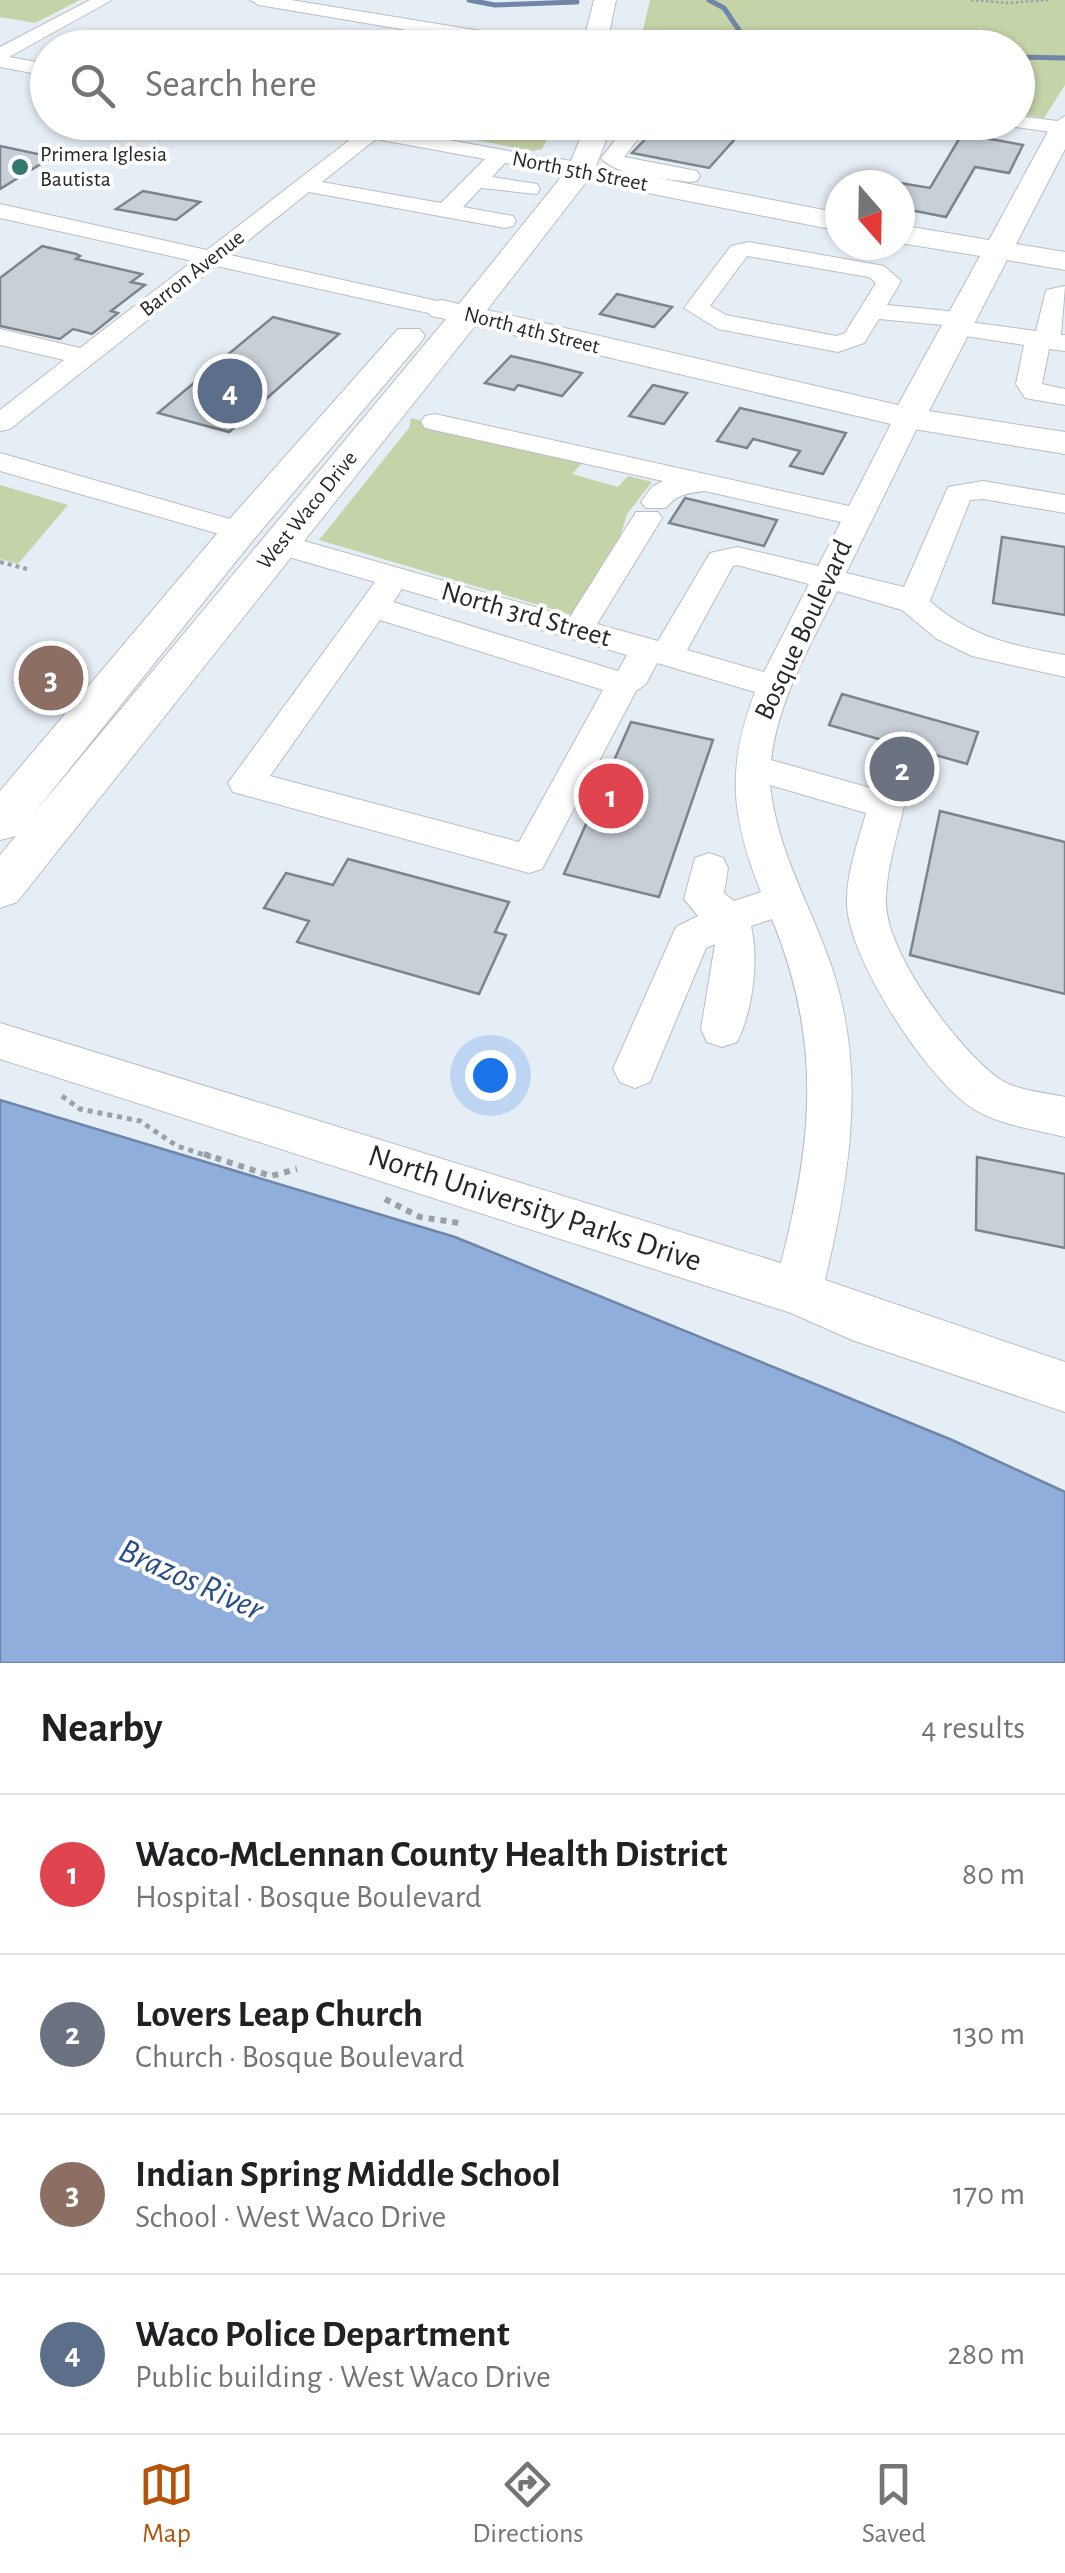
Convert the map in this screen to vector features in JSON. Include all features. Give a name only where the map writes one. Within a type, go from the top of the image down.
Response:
[{"type":"main road","points":[[598,30],[605,0]]},
{"type":"main road","name":"Bosque Boulevard","points":[[908,418],[1064,127]]},
{"type":"main road","name":"North 5th Street","points":[[579,151],[634,174],[825,219]]},
{"type":"main road","name":"West Waco Drive","points":[[478,256],[529,190],[579,151]]},
{"type":"main road","name":"West Waco Drive","points":[[0,824],[240,531],[452,301],[579,151]]},
{"type":"main road","points":[[915,237],[1065,262]]},
{"type":"main road","name":"West Waco Drive","points":[[0,889],[279,544],[452,301]]},
{"type":"main road","name":"North 4th Street","points":[[452,301],[908,418],[1065,443]]},
{"type":"street","points":[[50,30],[103,0]]},
{"type":"street","points":[[259,0],[385,6]]},
{"type":"street","points":[[340,0],[385,6],[451,30]]},
{"type":"street","points":[[0,58],[30,41]]},
{"type":"street","points":[[0,58],[30,66]]},
{"type":"street","points":[[1035,124],[1064,127]]},
{"type":"street","name":"Barron Avenue","points":[[0,423],[362,140]]},
{"type":"street","name":"North 5th Street","points":[[430,140],[500,156],[579,151]]},
{"type":"street","points":[[627,140],[612,158],[634,174],[689,176]]},
{"type":"street","points":[[579,151],[619,150]]},
{"type":"street","points":[[331,190],[375,154],[529,190]]},
{"type":"street","points":[[446,211],[500,156]]},
{"type":"street","points":[[304,185],[506,222]]},
{"type":"street","name":"North 4th Street","points":[[0,210],[211,258],[452,301]]},
{"type":"street","points":[[759,249],[885,276],[889,281],[872,312],[856,338],[824,344],[718,321],[696,308],[740,251],[759,249]]},
{"type":"street","points":[[1065,293],[1054,295],[1050,341],[1029,384],[1035,392],[1065,397]]},
{"type":"street","points":[[872,312],[903,326],[954,328],[1050,341]]},
{"type":"street","points":[[0,337],[84,357]]},
{"type":"street","name":"Bosque Boulevard","points":[[798,1292],[828,1173],[832,1114],[829,1048],[819,995],[764,856],[756,826],[751,767],[760,718],[774,686],[908,418]]},
{"type":"street","points":[[434,422],[857,517]]},
{"type":"street","points":[[0,462],[240,531]]},
{"type":"street","points":[[530,655],[564,625],[662,492],[678,485],[705,482]]},
{"type":"street","points":[[912,603],[958,493],[982,490],[1065,504]]},
{"type":"street","name":"North 3rd Street","points":[[279,544],[774,686]]},
{"type":"street","points":[[395,577],[246,783],[529,858],[623,684],[657,652],[721,560],[737,556],[894,595],[912,603],[934,624],[977,649],[1065,666]]},
{"type":"street","points":[[374,607],[623,684]]},
{"type":"street","points":[[751,767],[886,806],[867,891],[868,920],[878,949],[933,1033],[983,1091],[1006,1102],[1065,1117]]},
{"type":"street","points":[[709,868],[704,899],[729,918],[736,950],[722,1030]]},
{"type":"street","points":[[635,1069],[690,938],[729,918],[783,900]]},
{"type":"street","name":"North University Parks Drive","points":[[0,1041],[798,1292],[852,1316],[1065,1387]]},
{"type":"path","points":[[971,0],[1008,4],[1048,0]]},
{"type":"path","points":[[0,562],[27,569]]},
{"type":"green space","points":[[0,0],[80,0],[35,23],[0,17]]},
{"type":"green space","points":[[650,0],[1065,0],[1065,85],[1044,118],[1035,117],[1035,30],[643,30]]},
{"type":"green space","points":[[476,140],[546,140],[542,149],[533,151]]},
{"type":"green space","points":[[411,418],[583,462],[572,474],[618,487],[628,476],[652,482],[627,514],[616,550],[572,615],[319,540],[409,428]]},
{"type":"green space","points":[[0,485],[68,505],[18,564],[0,559]]},
{"type":"water","name":"Brazos River","points":[[0,1100],[455,1237],[952,1440],[1065,1492],[1065,1663],[0,1663]]},
{"type":"building","points":[[645,140],[734,140],[709,168],[632,153]]},
{"type":"building","points":[[958,140],[1023,145],[1009,173],[975,167],[946,217],[915,211],[915,186],[930,188]]},
{"type":"building","name":"Primera Iglesia Bautista","points":[[0,146],[52,157],[0,189]]},
{"type":"building","points":[[143,191],[200,202],[176,220],[116,209]]},
{"type":"building","points":[[42,246],[80,256],[76,259],[142,274],[131,282],[145,285],[111,311],[118,313],[92,334],[73,329],[60,339],[0,326],[0,278]]},
{"type":"building","points":[[617,294],[672,307],[654,327],[600,314]]},
{"type":"building","points":[[273,317],[339,334],[229,432],[158,413]]},
{"type":"building","points":[[511,356],[582,373],[562,396],[518,385],[514,390],[485,383]]},
{"type":"building","points":[[653,385],[687,393],[664,424],[629,416]]},
{"type":"building","points":[[740,408],[846,433],[823,474],[790,466],[800,451],[753,439],[747,448],[717,441]]},
{"type":"building","points":[[685,498],[777,520],[764,546],[669,523]]},
{"type":"building","points":[[1002,537],[1065,547],[1065,615],[993,603]]},
{"type":"building","points":[[842,694],[978,732],[967,764],[829,725]]},
{"type":"building","points":[[631,722],[713,740],[659,897],[564,874]]},
{"type":"building","points":[[940,811],[1065,842],[1065,994],[910,955]]},
{"type":"building","points":[[348,859],[509,902],[495,932],[506,935],[479,994],[297,942],[309,921],[264,908],[286,873],[333,885]]},
{"type":"building","points":[[977,1157],[1065,1174],[1065,1248],[976,1230]]},
{"type":"waterway","points":[[469,0],[495,5],[577,2]]},
{"type":"waterway","points":[[709,0],[724,8],[739,30]]},
{"type":"waterway","points":[[1035,57],[1065,58]]},
{"type":"place","name":"Primera Iglesia Bautista","points":[[20,167]]},
{"type":"place","name":"Waco Police Department","points":[[230,391]]},
{"type":"place","name":"Indian Spring Middle School","points":[[51,678]]},
{"type":"place","name":"Lovers Leap Church","points":[[902,769]]},
{"type":"place","name":"Waco-McLennan County Health District","points":[[611,796]]}]
